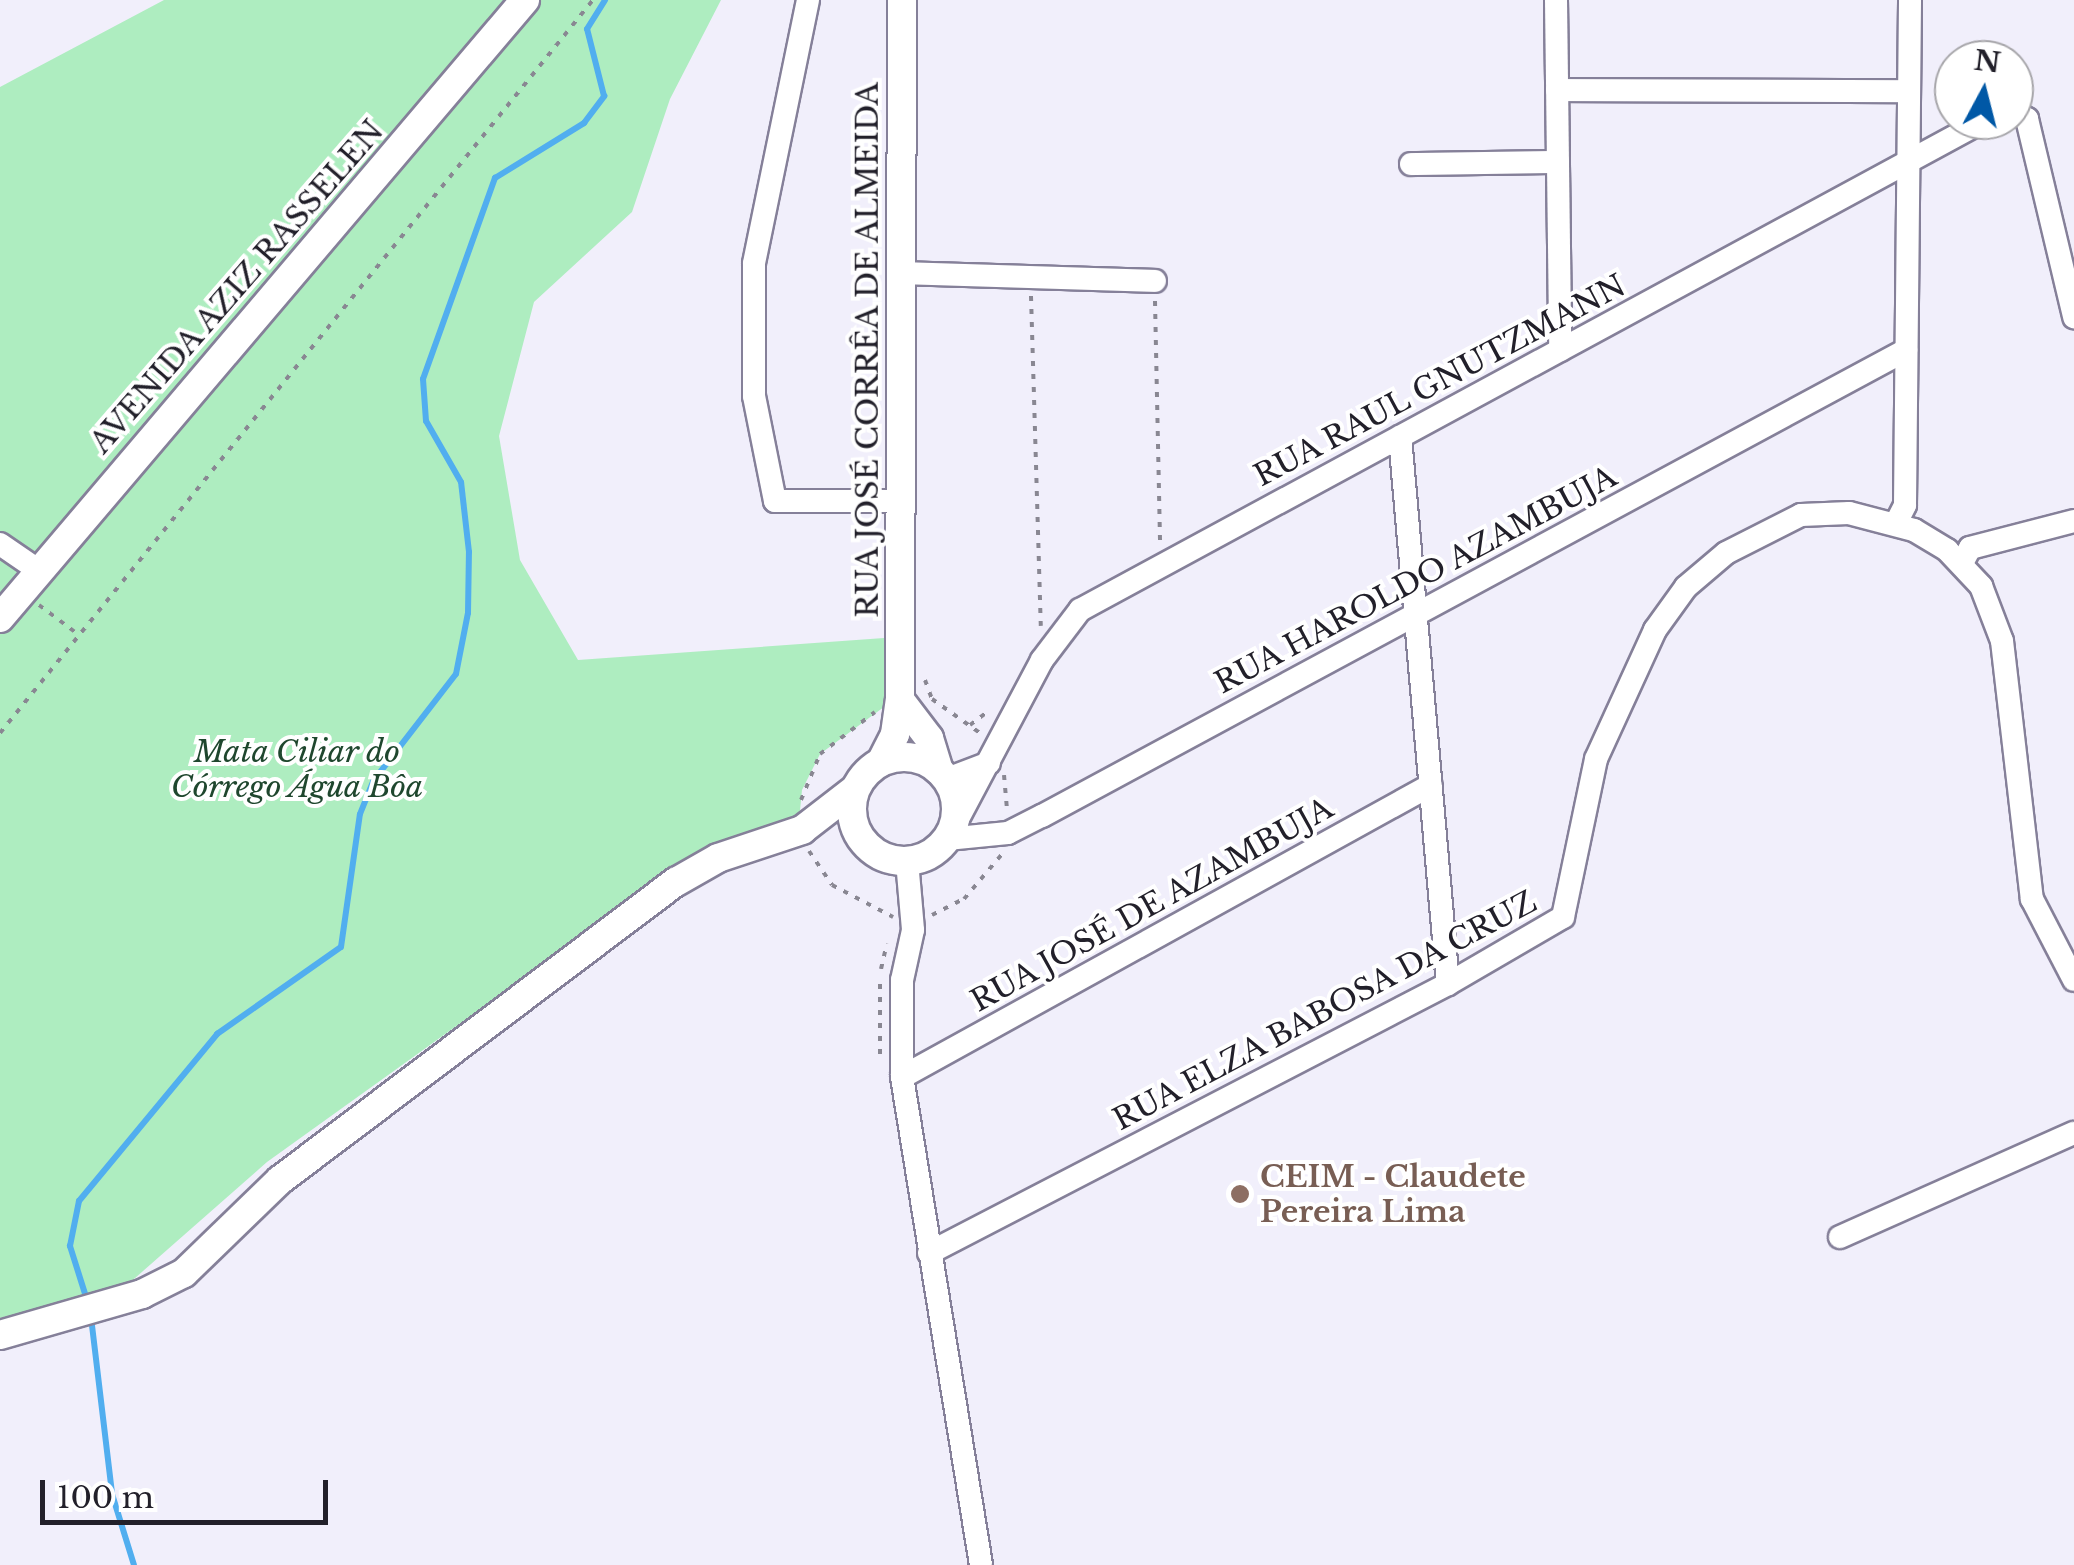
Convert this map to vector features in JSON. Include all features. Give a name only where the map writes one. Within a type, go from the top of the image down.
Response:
[{"type":"street","name":"AVENIDA AZIZ RASSELEN","points":[[0,618],[525,0]]},
{"type":"street","points":[[808,0],[754,264],[754,396],[775,502],[899,501]]},
{"type":"street","name":"RUA JOSÉ CORRÊA DE ALMEIDA","points":[[881,762],[895,734],[900,700],[902,0]]},
{"type":"street","points":[[1556,0],[1560,350]]},
{"type":"street","points":[[1896,524],[1905,505],[1910,0]]},
{"type":"street","points":[[1558,90],[1909,91]]},
{"type":"street","name":"RUA RAUL GNUTZMANN","points":[[950,834],[1042,660],[1080,610],[1952,140]]},
{"type":"street","points":[[2033,140],[2070,284],[2074,317]]},
{"type":"street","points":[[1410,164],[1558,162]]},
{"type":"street","points":[[903,273],[1155,281]]},
{"type":"street","name":"RUA HAROLDO AZAMBUJA","points":[[950,834],[1008,834],[1906,350]]},
{"type":"street","points":[[1400,436],[1412,615],[1448,984]]},
{"type":"street","name":"RUA ELZA BABOSA DA CRUZ","points":[[929,1253],[1448,984],[1564,917],[1608,727],[1655,630],[1686,588],[1744,541],[1802,515],[1849,513],[1896,524],[1962,563],[1989,598],[1999,626],[2032,898],[2074,980]]},
{"type":"street","points":[[1962,563],[1970,548],[2074,522]]},
{"type":"street","points":[[0,544],[38,570]]},
{"type":"street","points":[[800,831],[864,843],[906,861],[930,855],[950,834],[956,804],[929,738],[900,700]]},
{"type":"street","points":[[0,1336],[142,1294],[184,1273],[280,1180],[676,882],[718,858],[800,831],[855,789],[881,762],[911,757],[943,775],[992,757]]},
{"type":"street","name":"RUA JOSÉ DE AZAMBUJA","points":[[902,1078],[1431,785]]},
{"type":"street","points":[[855,789],[852,817],[864,843]]},
{"type":"street","points":[[906,861],[913,930],[902,980],[902,1078],[981,1565]]},
{"type":"street","points":[[1840,1237],[2074,1134]]},
{"type":"path","points":[[0,733],[593,0]]},
{"type":"path","points":[[1031,276],[1042,660]]},
{"type":"path","points":[[1155,281],[1160,566]]},
{"type":"path","points":[[924,662],[932,699],[992,757]]},
{"type":"path","points":[[800,831],[832,884],[887,916]]},
{"type":"green space","name":"Mata Ciliar do Córrego Água Bôa","points":[[164,0],[721,0],[670,99],[632,212],[534,302],[499,436],[520,560],[578,660],[884,638],[888,704],[820,754],[802,790],[799,821],[611,915],[267,1162],[126,1286],[0,1318],[0,87]]},
{"type":"waterway","points":[[87,1300],[70,1246],[79,1201],[217,1034],[341,947],[360,814],[374,780],[456,674],[468,613],[469,552],[461,482],[426,421],[423,379],[495,178],[584,123],[604,96],[587,29],[605,0]]},
{"type":"waterway","points":[[91,1317],[112,1494],[134,1565]]},
{"type":"place","name":"CEIM - Claudete Pereira Lima","points":[[1240,1194]]}]
